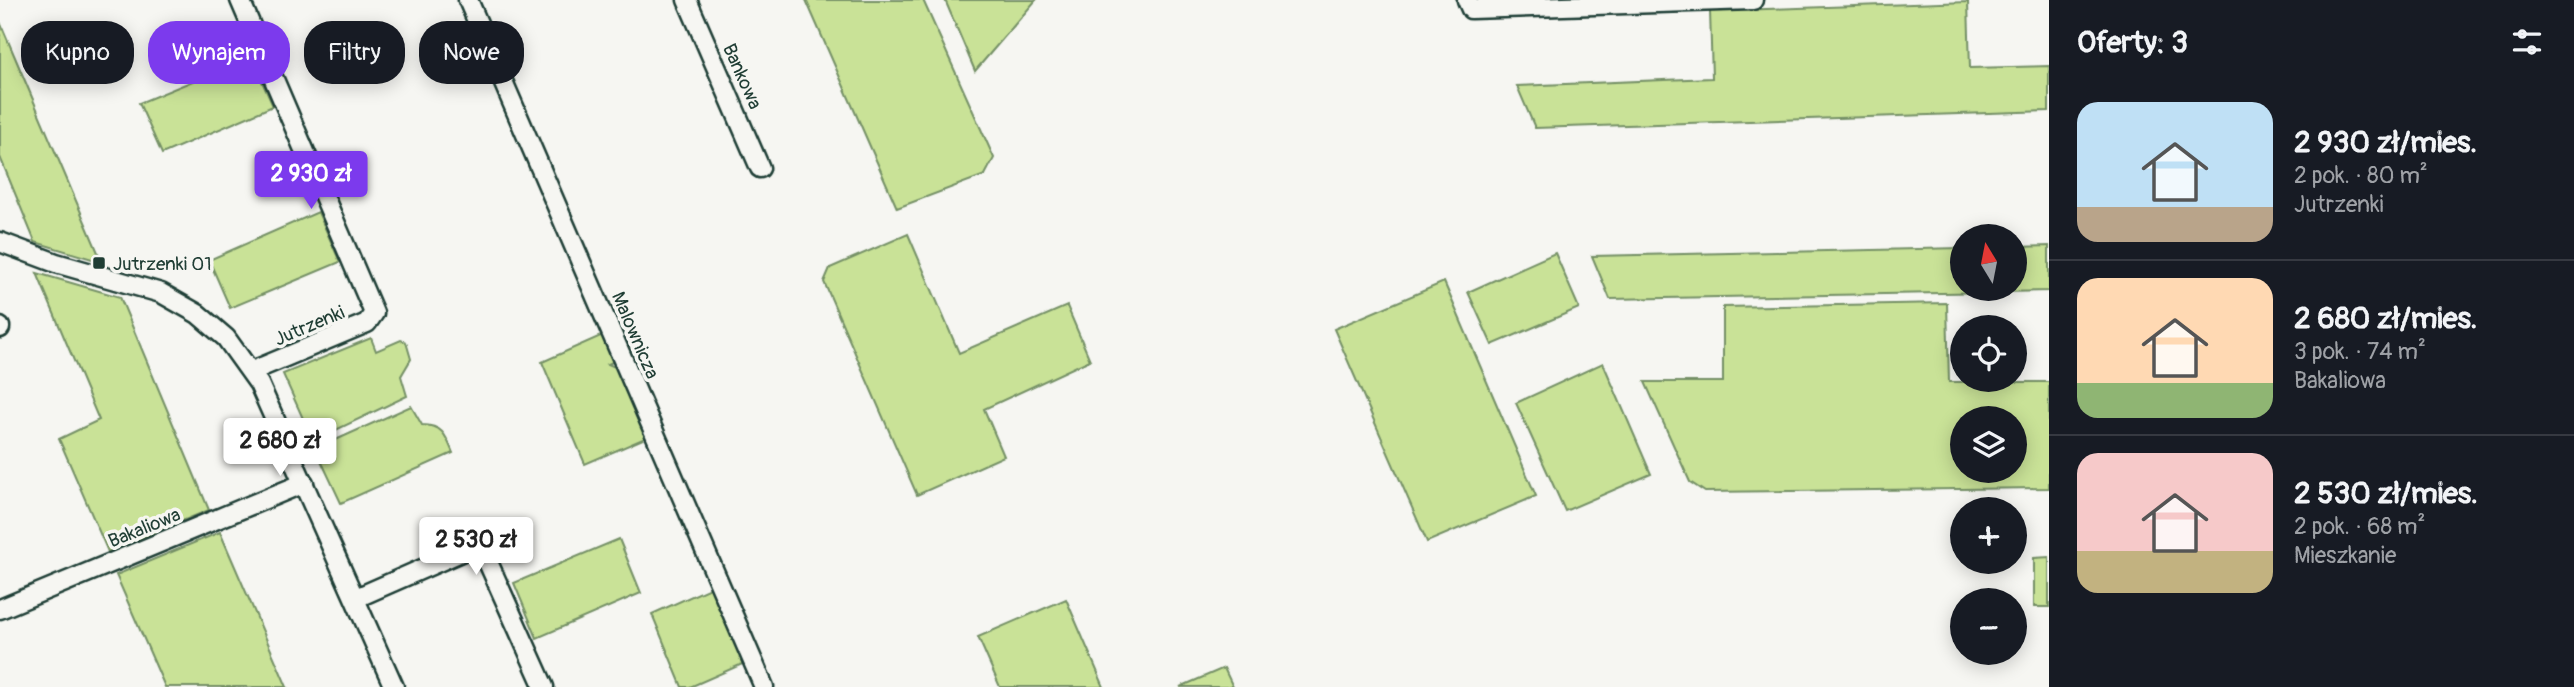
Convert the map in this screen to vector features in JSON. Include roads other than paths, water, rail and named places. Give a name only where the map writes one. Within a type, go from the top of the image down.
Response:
[{"type":"street","name":"Jutrzenki","points":[[240,0],[374,313],[367,323],[252,371]]},
{"type":"street","name":"Malownicza","points":[[468,0],[764,687]]},
{"type":"street","name":"Bankowa","points":[[687,0],[760,168]]},
{"type":"street","points":[[1469,4],[1753,0]]},
{"type":"street","points":[[0,242],[173,299],[211,323],[252,371],[394,687]]},
{"type":"street","name":"Bakaliowa","points":[[0,609],[303,483]]},
{"type":"street","points":[[356,598],[470,548],[483,551],[544,687]]},
{"type":"place","name":"Jutrzenki 01","points":[[99,263]]}]
